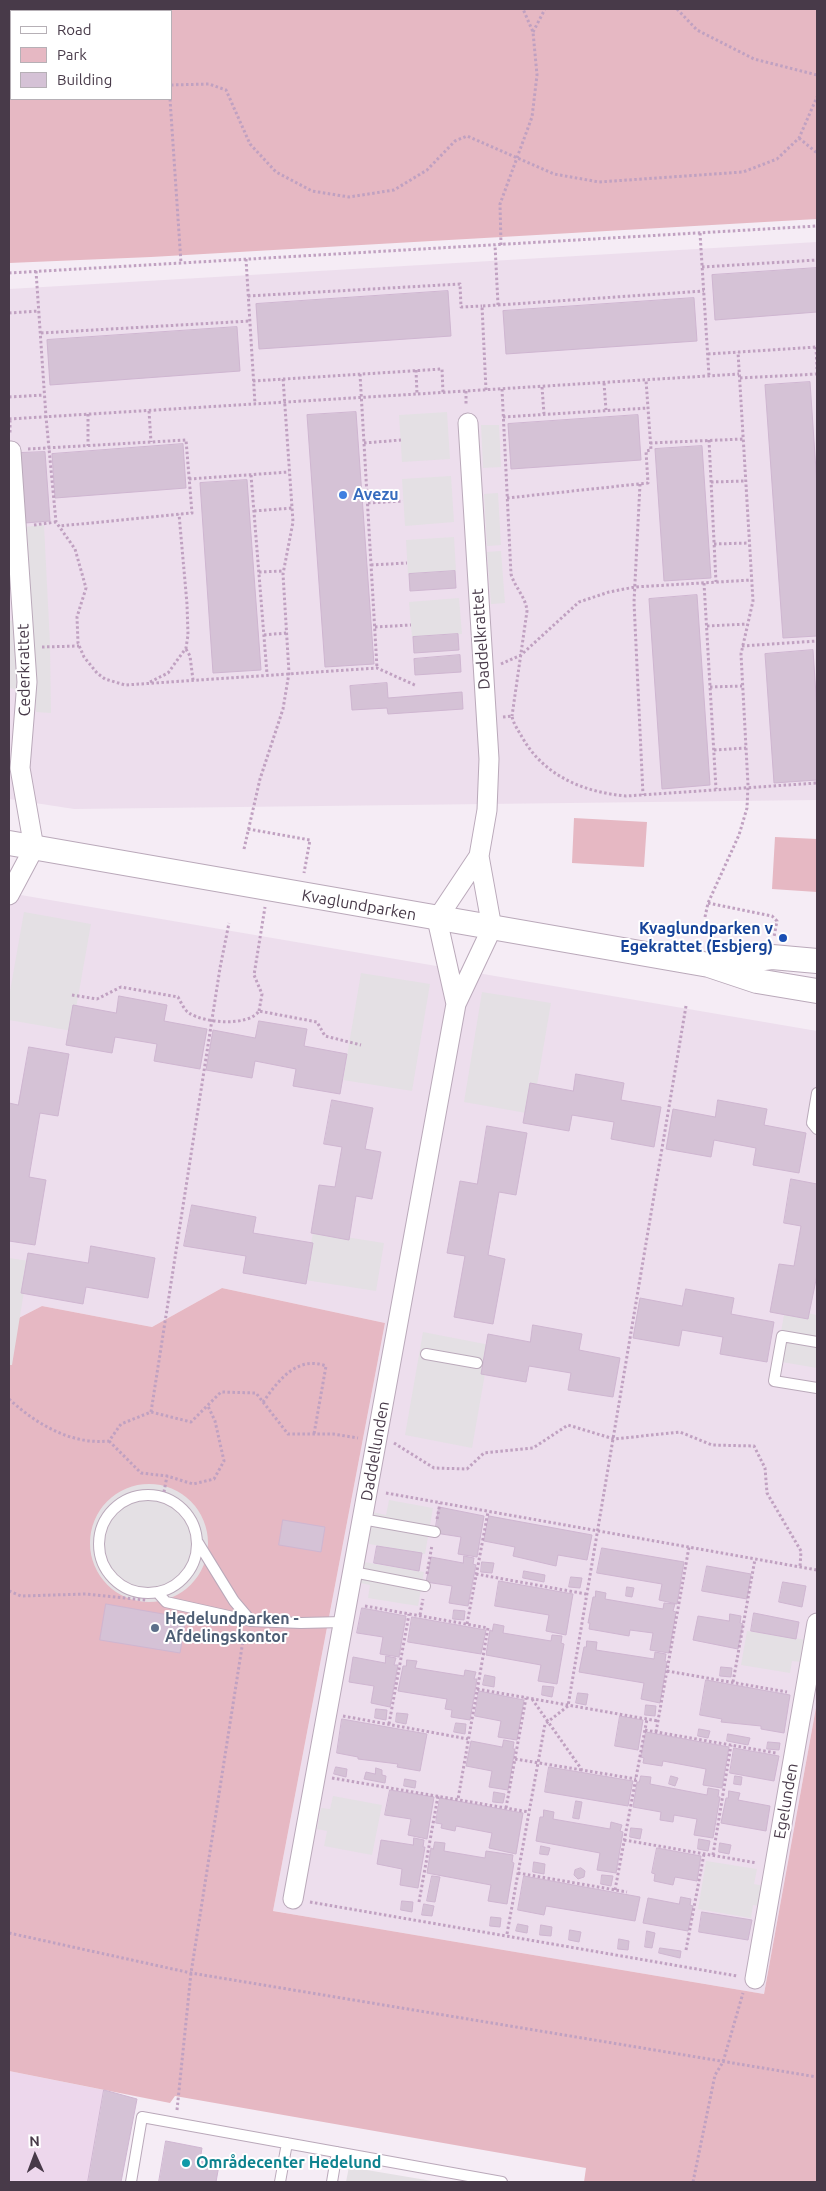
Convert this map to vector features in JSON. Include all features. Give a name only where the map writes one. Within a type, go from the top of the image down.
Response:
[{"type":"street","name":"Daddelkrattet","points":[[468,423],[489,760],[487,810],[480,856],[492,928]]},
{"type":"street","name":"Cederkrattet","points":[[16,450],[27,682],[20,768],[34,848]]},
{"type":"street","name":"Cederkrattet","points":[[9,788],[20,768]]},
{"type":"street","name":"Kvaglundparken","points":[[9,843],[709,965],[757,981],[817,991]]},
{"type":"street","points":[[9,895],[34,848]]},
{"type":"street","name":"Daddelkrattet","points":[[437,919],[480,856]]},
{"type":"street","name":"Daddellunden","points":[[437,919],[456,1004]]},
{"type":"street","name":"Daddellunden","points":[[293,1899],[456,1004],[492,928]]},
{"type":"street","name":"Kvaglundparken","points":[[709,965],[772,957],[817,961]]},
{"type":"street","name":"Egelunden","points":[[750,1984],[774,1866],[817,1623]]},
{"type":"lane","points":[[816,1125],[817,1093]]},
{"type":"lane","points":[[817,1342],[782,1336],[774,1381],[817,1388]]},
{"type":"lane","points":[[426,1354],[477,1363]]},
{"type":"lane","points":[[151,1495],[163,1497],[183,1509],[195,1529],[197,1541],[193,1564],[187,1574],[169,1588],[157,1592],[133,1590],[112,1576],[102,1560],[99,1541],[107,1517],[116,1507],[126,1500],[138,1496],[151,1495]]},
{"type":"lane","points":[[362,1519],[435,1532]]},
{"type":"lane","points":[[197,1541],[234,1601],[251,1620]]},
{"type":"lane","points":[[353,1572],[425,1586]]},
{"type":"lane","points":[[157,1592],[166,1602],[251,1620],[301,1623],[344,1622]]},
{"type":"lane","points":[[131,2182],[142,2117],[502,2182]]},
{"type":"lane","points":[[280,2182],[287,2143]]},
{"type":"lane","points":[[332,2182],[337,2152]]},
{"type":"path","points":[[501,245],[500,204],[532,117],[537,75],[533,32],[523,9]]},
{"type":"path","points":[[533,32],[545,9]]},
{"type":"path","points":[[677,9],[697,30],[754,59],[817,75]]},
{"type":"path","points":[[172,85],[209,84],[226,90],[250,144],[276,172],[312,191],[349,198],[394,190],[427,170],[455,140],[467,136],[554,174],[599,182],[743,172],[777,159],[799,138],[817,97]]},
{"type":"path","points":[[170,100],[181,263]]},
{"type":"path","points":[[799,138],[817,153]]},
{"type":"path","points":[[9,273],[817,226]]},
{"type":"path","points":[[700,233],[709,376]]},
{"type":"path","points":[[495,245],[498,305]]},
{"type":"path","points":[[246,259],[255,404]]},
{"type":"path","points":[[702,267],[817,260]]},
{"type":"path","points":[[36,272],[44,395],[56,522],[75,550],[84,576],[86,588],[76,625],[79,646],[84,657],[97,673],[105,679],[125,685],[377,668],[417,686]]},
{"type":"path","points":[[248,296],[460,284],[462,307],[704,291]]},
{"type":"path","points":[[482,306],[486,390]]},
{"type":"path","points":[[9,313],[39,311]]},
{"type":"path","points":[[40,333],[250,320]]},
{"type":"path","points":[[708,354],[817,347],[817,369]]},
{"type":"path","points":[[705,917],[708,903],[739,835],[747,808],[748,787],[740,654],[753,601],[738,352]]},
{"type":"path","points":[[253,380],[442,369],[444,393]]},
{"type":"path","points":[[416,370],[417,394]]},
{"type":"path","points":[[360,374],[377,668]]},
{"type":"path","points":[[9,420],[709,376],[817,374]]},
{"type":"path","points":[[244,849],[260,779],[283,710],[289,673],[284,571],[292,522],[292,508],[283,378]]},
{"type":"path","points":[[507,498],[648,483],[646,451],[651,450],[646,380]]},
{"type":"path","points":[[604,383],[606,410]]},
{"type":"path","points":[[542,387],[544,414]]},
{"type":"path","points":[[502,389],[511,574],[513,582],[526,603],[512,716],[518,731],[533,755],[558,776],[601,794],[626,796],[817,783]]},
{"type":"path","points":[[9,397],[44,395]]},
{"type":"path","points":[[503,417],[648,408]]},
{"type":"path","points":[[149,411],[151,442]]},
{"type":"path","points":[[88,414],[88,446]]},
{"type":"path","points":[[650,443],[743,439]]},
{"type":"path","points":[[16,450],[186,440],[192,513],[59,526]]},
{"type":"path","points":[[364,443],[401,440]]},
{"type":"path","points":[[709,440],[716,582]]},
{"type":"path","points":[[189,480],[289,472]]},
{"type":"path","points":[[251,475],[267,674]]},
{"type":"path","points":[[711,482],[746,481]]},
{"type":"path","points":[[640,484],[635,587],[637,694],[643,795]]},
{"type":"path","points":[[368,503],[403,501]]},
{"type":"path","points":[[254,511],[292,508]]},
{"type":"path","points":[[148,684],[168,673],[186,648],[188,635],[180,514]]},
{"type":"path","points":[[714,544],[749,543]]},
{"type":"path","points":[[371,565],[407,563]]},
{"type":"path","points":[[259,572],[284,571]]},
{"type":"path","points":[[483,668],[495,666],[521,655],[579,602],[609,592],[635,587],[752,580]]},
{"type":"path","points":[[704,583],[716,790]]},
{"type":"path","points":[[706,626],[747,624]]},
{"type":"path","points":[[375,627],[411,625]]},
{"type":"path","points":[[264,635],[286,633]]},
{"type":"path","points":[[742,646],[817,641]]},
{"type":"path","points":[[25,648],[79,646]]},
{"type":"path","points":[[186,648],[190,656],[193,680]]},
{"type":"path","points":[[710,687],[742,686]]},
{"type":"path","points":[[486,718],[512,716]]},
{"type":"path","points":[[714,750],[746,748]]},
{"type":"path","points":[[248,829],[310,840],[306,864]]},
{"type":"path","points":[[72,995],[97,999],[121,987],[178,997],[187,1012],[196,1016],[231,1022],[242,1022],[249,1019],[259,1011],[262,994],[254,975],[268,889]]},
{"type":"path","points":[[708,903],[772,916],[776,921],[774,932]]},
{"type":"path","points":[[151,1412],[212,1019],[229,923]]},
{"type":"path","points":[[507,1934],[546,1724],[568,1706],[686,1006]]},
{"type":"path","points":[[259,1011],[317,1022],[325,1036],[361,1045]]},
{"type":"path","points":[[263,1402],[284,1374],[290,1370],[316,1362],[326,1366],[314,1434]]},
{"type":"path","points":[[109,1441],[121,1424],[151,1412],[191,1422],[221,1392],[256,1393],[288,1434],[333,1434],[396,1444],[434,1468],[467,1469],[484,1453],[533,1448],[568,1425],[614,1439],[680,1432],[712,1445],[754,1446],[765,1468],[767,1493],[801,1551],[800,1567]]},
{"type":"path","points":[[9,1398],[28,1417],[63,1434],[93,1442],[109,1441],[141,1473],[167,1476],[193,1484],[214,1479],[224,1461],[215,1421],[208,1406]]},
{"type":"path","points":[[163,1497],[167,1476]]},
{"type":"path","points":[[368,1490],[817,1570]]},
{"type":"path","points":[[420,1616],[440,1503]]},
{"type":"path","points":[[467,1624],[488,1512]]},
{"type":"path","points":[[656,1732],[689,1548]]},
{"type":"path","points":[[733,1682],[755,1559]]},
{"type":"path","points":[[476,1574],[586,1594]]},
{"type":"path","points":[[9,1591],[21,1596],[86,1594],[166,1602]]},
{"type":"path","points":[[347,1602],[488,1628],[458,1799]]},
{"type":"path","points":[[389,1724],[409,1614]]},
{"type":"path","points":[[176,2123],[191,1973],[244,1634],[251,1620]]},
{"type":"path","points":[[667,1671],[805,1695]]},
{"type":"path","points":[[477,1689],[658,1721]]},
{"type":"path","points":[[506,1808],[526,1698]]},
{"type":"path","points":[[532,1699],[582,1770]]},
{"type":"path","points":[[327,1713],[468,1739]]},
{"type":"path","points":[[615,1890],[647,1719]]},
{"type":"path","points":[[645,1730],[794,1756]]},
{"type":"path","points":[[713,1855],[732,1745]]},
{"type":"path","points":[[515,1759],[636,1779]]},
{"type":"path","points":[[316,1775],[529,1812]]},
{"type":"path","points":[[419,1902],[438,1796]]},
{"type":"path","points":[[624,1840],[774,1866]]},
{"type":"path","points":[[686,1950],[704,1854]]},
{"type":"path","points":[[518,1873],[627,1892]]},
{"type":"path","points":[[293,1899],[507,1934],[750,1984],[724,2062],[715,2075],[693,2182]]},
{"type":"path","points":[[9,1933],[191,1973],[817,2077]]},
{"type":"shaded area","points":[[817,242],[817,800],[74,809],[9,799],[9,289]]},
{"type":"shaded area","points":[[447,412],[450,459],[402,462],[399,415]]},
{"type":"shaded area","points":[[481,425],[499,425],[501,467],[483,468]]},
{"type":"shaded area","points":[[451,476],[454,522],[405,526],[402,479]]},
{"type":"shaded area","points":[[498,493],[501,545],[487,546],[484,494]]},
{"type":"shaded area","points":[[44,525],[50,644],[51,713],[36,712],[35,692],[9,688],[10,621],[19,618],[13,528]]},
{"type":"shaded area","points":[[454,537],[456,571],[408,574],[406,540]]},
{"type":"shaded area","points":[[501,551],[505,603],[491,604],[487,552]]},
{"type":"shaded area","points":[[459,598],[462,634],[412,637],[409,602]]},
{"type":"shaded area","points":[[9,893],[817,1031],[817,1702],[764,1994],[273,1911],[385,1323],[222,1288],[152,1327],[42,1306],[9,1323]]},
{"type":"shaded area","points":[[24,912],[91,924],[72,1031],[9,1020],[9,997]]},
{"type":"shaded area","points":[[361,973],[430,984],[412,1091],[343,1080]]},
{"type":"shaded area","points":[[482,992],[551,1003],[532,1114],[464,1102]]},
{"type":"shaded area","points":[[313,1232],[384,1243],[376,1291],[305,1280]]},
{"type":"shaded area","points":[[9,1258],[29,1261],[12,1365],[9,1365]]},
{"type":"shaded area","points":[[785,1309],[817,1315],[817,1368],[776,1361]]},
{"type":"shaded area","points":[[423,1332],[490,1345],[472,1448],[405,1435]]},
{"type":"shaded area","points":[[149,1484],[172,1488],[191,1501],[204,1520],[208,1543],[204,1566],[191,1585],[172,1598],[149,1602],[126,1598],[107,1585],[94,1566],[90,1543],[94,1520],[107,1501],[126,1488]]},
{"type":"shaded area","points":[[389,1500],[433,1508],[425,1554],[369,1544],[372,1512],[386,1515]]},
{"type":"shaded area","points":[[364,1562],[424,1572],[418,1606],[368,1598],[370,1585],[361,1583]]},
{"type":"shaded area","points":[[747,1631],[806,1640],[802,1662],[792,1661],[790,1673],[741,1665]]},
{"type":"shaded area","points":[[333,1796],[382,1805],[372,1855],[324,1846],[327,1831],[317,1829],[321,1808],[330,1809]]},
{"type":"shaded area","points":[[706,1861],[757,1869],[754,1884],[764,1886],[760,1906],[753,1905],[751,1918],[698,1909]]},
{"type":"shaded area","points":[[9,2071],[104,2090],[88,2182],[9,2182]]},
{"type":"shaded area","points":[[349,2167],[438,2182],[346,2182]]},
{"type":"green space","points":[[9,9],[817,9],[817,219],[151,257],[9,263]]},
{"type":"green space","points":[[574,818],[647,822],[644,867],[572,863]]},
{"type":"green space","points":[[775,837],[817,839],[817,892],[772,889]]},
{"type":"green space","points":[[222,1288],[385,1323],[273,1911],[764,1994],[817,1702],[817,2182],[584,2182],[586,2168],[175,2096],[170,2103],[9,2071],[9,1323],[42,1306],[152,1327]]},
{"type":"building","points":[[817,268],[817,312],[715,320],[712,275]]},
{"type":"building","points":[[448,291],[451,336],[259,349],[256,304]]},
{"type":"building","points":[[694,298],[697,341],[506,354],[503,311]]},
{"type":"building","points":[[237,327],[240,371],[50,385],[47,340]]},
{"type":"building","points":[[810,382],[817,485],[817,636],[783,638],[765,385]]},
{"type":"building","points":[[356,412],[374,664],[325,667],[307,415]]},
{"type":"building","points":[[638,415],[641,460],[511,469],[508,424]]},
{"type":"building","points":[[183,444],[186,488],[55,498],[52,454]]},
{"type":"building","points":[[702,446],[711,578],[664,581],[655,449]]},
{"type":"building","points":[[45,452],[50,521],[25,523],[20,453]]},
{"type":"building","points":[[247,480],[261,670],[213,673],[200,483]]},
{"type":"building","points":[[455,571],[456,588],[410,591],[409,574]]},
{"type":"building","points":[[697,595],[710,785],[662,789],[649,599]]},
{"type":"building","points":[[458,634],[459,650],[414,653],[413,637]]},
{"type":"building","points":[[813,650],[817,710],[817,780],[774,783],[765,654]]},
{"type":"building","points":[[460,655],[461,672],[415,675],[414,659]]},
{"type":"building","points":[[387,683],[388,698],[462,692],[463,709],[388,714],[387,708],[352,710],[350,686]]},
{"type":"building","points":[[119,996],[167,1005],[164,1021],[207,1029],[200,1069],[154,1061],[157,1044],[115,1037],[112,1053],[66,1045],[73,1005],[116,1013]]},
{"type":"building","points":[[259,1021],[307,1029],[304,1046],[347,1054],[340,1094],[293,1086],[296,1069],[255,1061],[252,1078],[206,1070],[213,1030],[255,1038]]},
{"type":"building","points":[[29,1047],[69,1054],[58,1116],[40,1113],[29,1177],[46,1180],[35,1245],[9,1241],[9,1103],[18,1105]]},
{"type":"building","points":[[576,1074],[624,1083],[621,1100],[661,1107],[654,1147],[611,1139],[614,1122],[572,1115],[569,1131],[523,1123],[530,1083],[573,1091]]},
{"type":"building","points":[[332,1100],[373,1108],[365,1149],[381,1152],[372,1199],[356,1196],[349,1240],[311,1233],[319,1185],[335,1187],[342,1147],[324,1144]]},
{"type":"building","points":[[718,1100],[767,1109],[764,1125],[806,1133],[799,1173],[753,1165],[756,1148],[714,1140],[711,1157],[666,1149],[673,1109],[715,1117]]},
{"type":"building","points":[[487,1126],[527,1133],[516,1195],[499,1192],[488,1255],[505,1259],[493,1324],[454,1317],[465,1256],[447,1253],[460,1181],[477,1184]]},
{"type":"building","points":[[791,1179],[817,1184],[817,1275],[808,1319],[770,1312],[779,1264],[794,1266],[801,1226],[784,1223]]},
{"type":"building","points":[[192,1205],[256,1217],[253,1233],[313,1243],[306,1284],[243,1273],[246,1256],[184,1246]]},
{"type":"building","points":[[91,1246],[155,1258],[148,1298],[86,1287],[83,1304],[21,1293],[28,1253],[88,1263]]},
{"type":"building","points":[[686,1289],[734,1298],[731,1314],[774,1322],[767,1362],[720,1354],[723,1337],[682,1330],[679,1346],[633,1338],[640,1298],[682,1306]]},
{"type":"building","points":[[533,1325],[582,1334],[579,1350],[620,1358],[613,1397],[568,1390],[571,1373],[529,1366],[526,1382],[481,1374],[488,1334],[530,1342]]},
{"type":"building","points":[[439,1507],[484,1516],[477,1557],[458,1554],[461,1537],[435,1533]]},
{"type":"building","points":[[489,1516],[592,1535],[587,1560],[558,1555],[556,1566],[513,1556],[515,1547],[484,1541]]},
{"type":"building","points":[[283,1520],[325,1527],[321,1552],[279,1545]]},
{"type":"building","points":[[377,1546],[422,1553],[419,1571],[374,1563]]},
{"type":"building","points":[[602,1548],[684,1562],[677,1604],[659,1600],[662,1584],[597,1573]]},
{"type":"building","points":[[464,1556],[474,1558],[473,1564],[476,1565],[468,1606],[449,1603],[452,1586],[426,1582],[431,1557],[463,1563]]},
{"type":"building","points":[[482,1562],[494,1563],[492,1573],[481,1572]]},
{"type":"building","points":[[707,1566],[751,1574],[747,1599],[702,1591]]},
{"type":"building","points":[[524,1571],[545,1575],[544,1582],[523,1578]]},
{"type":"building","points":[[571,1577],[582,1578],[580,1588],[569,1587]]},
{"type":"building","points":[[499,1581],[573,1594],[566,1635],[546,1631],[549,1615],[495,1606]]},
{"type":"building","points":[[783,1582],[806,1586],[802,1607],[779,1602]]},
{"type":"building","points":[[627,1587],[634,1588],[632,1597],[626,1596]]},
{"type":"building","points":[[596,1591],[606,1593],[605,1599],[663,1609],[664,1603],[675,1604],[673,1611],[676,1612],[669,1653],[650,1650],[653,1633],[630,1630],[629,1636],[589,1629],[590,1623],[588,1623]]},
{"type":"building","points":[[106,1604],[186,1618],[180,1653],[100,1640]]},
{"type":"building","points":[[362,1608],[406,1616],[399,1657],[380,1654],[383,1637],[357,1633]]},
{"type":"building","points":[[454,1610],[465,1611],[464,1620],[453,1619]]},
{"type":"building","points":[[754,1613],[799,1622],[796,1639],[751,1631]]},
{"type":"building","points":[[730,1614],[741,1616],[740,1623],[743,1624],[738,1649],[693,1640],[698,1616],[729,1621]]},
{"type":"building","points":[[412,1617],[486,1630],[481,1654],[408,1642]]},
{"type":"building","points":[[494,1624],[504,1626],[503,1633],[551,1641],[552,1635],[562,1636],[561,1643],[564,1644],[557,1684],[538,1681],[541,1665],[486,1655],[490,1630],[492,1631]]},
{"type":"building","points":[[587,1641],[597,1642],[596,1650],[654,1659],[655,1652],[666,1654],[665,1661],[667,1662],[660,1703],[641,1699],[644,1683],[579,1672]]},
{"type":"building","points":[[386,1656],[396,1658],[394,1665],[398,1665],[390,1707],[371,1703],[374,1686],[349,1682],[353,1657],[385,1663]]},
{"type":"building","points":[[407,1660],[417,1661],[415,1668],[464,1676],[465,1670],[476,1672],[474,1679],[477,1679],[470,1720],[451,1717],[452,1710],[445,1709],[447,1699],[398,1691],[403,1666],[406,1666]]},
{"type":"building","points":[[721,1667],[732,1668],[731,1677],[720,1676]]},
{"type":"building","points":[[485,1675],[495,1677],[494,1687],[483,1685]]},
{"type":"building","points":[[706,1680],[790,1695],[784,1733],[761,1729],[761,1726],[721,1722],[722,1719],[700,1715]]},
{"type":"building","points":[[543,1686],[554,1687],[552,1697],[542,1695]]},
{"type":"building","points":[[479,1691],[524,1700],[517,1740],[498,1737],[501,1721],[475,1716]]},
{"type":"building","points":[[578,1693],[588,1694],[586,1705],[576,1703]]},
{"type":"building","points":[[646,1705],[656,1706],[655,1716],[645,1715]]},
{"type":"building","points":[[376,1709],[387,1710],[386,1720],[375,1718]]},
{"type":"building","points":[[397,1713],[408,1714],[406,1724],[396,1722]]},
{"type":"building","points":[[620,1716],[643,1720],[638,1750],[615,1746]]},
{"type":"building","points":[[342,1719],[427,1734],[420,1771],[397,1767],[398,1764],[358,1759],[358,1757],[337,1753]]},
{"type":"building","points":[[456,1723],[466,1724],[465,1734],[454,1732]]},
{"type":"building","points":[[699,1729],[710,1731],[708,1738],[698,1736]]},
{"type":"building","points":[[646,1732],[729,1747],[722,1788],[703,1785],[706,1769],[663,1761],[662,1766],[643,1763],[644,1758],[641,1757]]},
{"type":"building","points":[[728,1734],[750,1738],[748,1745],[727,1741]]},
{"type":"building","points":[[504,1740],[514,1742],[513,1749],[515,1749],[508,1790],[489,1787],[492,1771],[466,1766],[471,1741],[502,1747]]},
{"type":"building","points":[[768,1742],[780,1743],[779,1750],[767,1749]]},
{"type":"building","points":[[734,1748],[779,1756],[774,1781],[730,1773]]},
{"type":"building","points":[[336,1767],[347,1769],[346,1777],[334,1774]]},
{"type":"building","points":[[549,1767],[633,1781],[628,1806],[545,1792]]},
{"type":"building","points":[[376,1768],[382,1770],[382,1775],[386,1776],[385,1783],[364,1779],[366,1772],[375,1774]]},
{"type":"building","points":[[641,1776],[651,1777],[650,1784],[707,1795],[708,1788],[719,1790],[718,1797],[720,1797],[713,1838],[694,1835],[697,1819],[674,1815],[673,1822],[660,1820],[661,1812],[633,1807],[637,1782],[639,1782]]},
{"type":"building","points":[[671,1776],[678,1778],[675,1786],[669,1784]]},
{"type":"building","points":[[735,1776],[742,1777],[741,1785],[734,1784]]},
{"type":"building","points":[[405,1779],[416,1781],[415,1788],[404,1786]]},
{"type":"building","points":[[390,1790],[434,1797],[427,1839],[408,1835],[411,1819],[385,1815]]},
{"type":"building","points":[[729,1791],[740,1793],[738,1800],[770,1806],[766,1831],[721,1823]]},
{"type":"building","points":[[494,1792],[505,1794],[503,1803],[493,1802]]},
{"type":"building","points":[[440,1798],[523,1813],[516,1854],[489,1848],[492,1833],[456,1826],[455,1831],[441,1828],[442,1824],[436,1823]]},
{"type":"building","points":[[576,1801],[582,1802],[579,1819],[573,1818]]},
{"type":"building","points":[[544,1810],[554,1812],[553,1819],[610,1829],[611,1822],[622,1825],[620,1831],[623,1832],[616,1873],[597,1870],[600,1853],[536,1841],[540,1817],[543,1817]]},
{"type":"building","points":[[631,1828],[642,1829],[640,1839],[630,1837]]},
{"type":"building","points":[[414,1838],[424,1840],[423,1847],[425,1847],[418,1888],[400,1885],[402,1869],[377,1864],[381,1840],[413,1845]]},
{"type":"building","points":[[699,1839],[710,1841],[708,1851],[698,1849]]},
{"type":"building","points":[[435,1842],[445,1843],[444,1851],[485,1858],[486,1851],[513,1855],[512,1862],[514,1863],[507,1904],[488,1901],[491,1885],[427,1873],[431,1848],[433,1849]]},
{"type":"building","points":[[720,1843],[731,1845],[729,1854],[719,1852]]},
{"type":"building","points":[[541,1846],[550,1848],[548,1855],[540,1854]]},
{"type":"building","points":[[657,1848],[701,1856],[697,1881],[675,1877],[673,1885],[654,1881],[655,1874],[652,1873]]},
{"type":"building","points":[[534,1862],[545,1864],[544,1874],[533,1872]]},
{"type":"building","points":[[581,1868],[585,1871],[584,1877],[578,1879],[574,1875],[575,1870]]},
{"type":"building","points":[[602,1875],[613,1876],[611,1886],[601,1884]]},
{"type":"building","points":[[432,1876],[440,1877],[435,1902],[427,1901]]},
{"type":"building","points":[[524,1876],[640,1897],[635,1921],[546,1906],[544,1915],[518,1910]]},
{"type":"building","points":[[681,1897],[691,1899],[690,1905],[693,1906],[688,1931],[643,1923],[648,1898],[679,1904]]},
{"type":"building","points":[[402,1901],[413,1902],[412,1912],[401,1910]]},
{"type":"building","points":[[424,1904],[434,1906],[432,1916],[422,1915]]},
{"type":"building","points":[[702,1912],[752,1920],[748,1940],[699,1932]]},
{"type":"building","points":[[491,1917],[501,1918],[500,1927],[490,1926]]},
{"type":"building","points":[[518,1924],[528,1926],[527,1933],[516,1931]]},
{"type":"building","points":[[541,1925],[552,1927],[551,1936],[540,1935]]},
{"type":"building","points":[[570,1930],[581,1932],[579,1942],[569,1940]]},
{"type":"building","points":[[647,1931],[655,1933],[652,1948],[645,1947]]},
{"type":"building","points":[[619,1939],[629,1941],[628,1950],[618,1949]]},
{"type":"building","points":[[660,1948],[681,1951],[680,1958],[659,1953]]},
{"type":"building","points":[[104,2090],[137,2099],[121,2182],[88,2182]]},
{"type":"building","name":"Områdecenter Hedelund","points":[[166,2141],[202,2148],[200,2161],[219,2165],[216,2182],[159,2182]]},
{"type":"place","name":"Avezu","points":[[343,495]]},
{"type":"place","name":"Kvaglundparken v Egekrattet (Esbjerg)","points":[[783,938]]},
{"type":"place","name":"Hedelundparken - Afdelingskontor","points":[[155,1628]]},
{"type":"place","name":"Områdecenter Hedelund","points":[[186,2163]]}]
